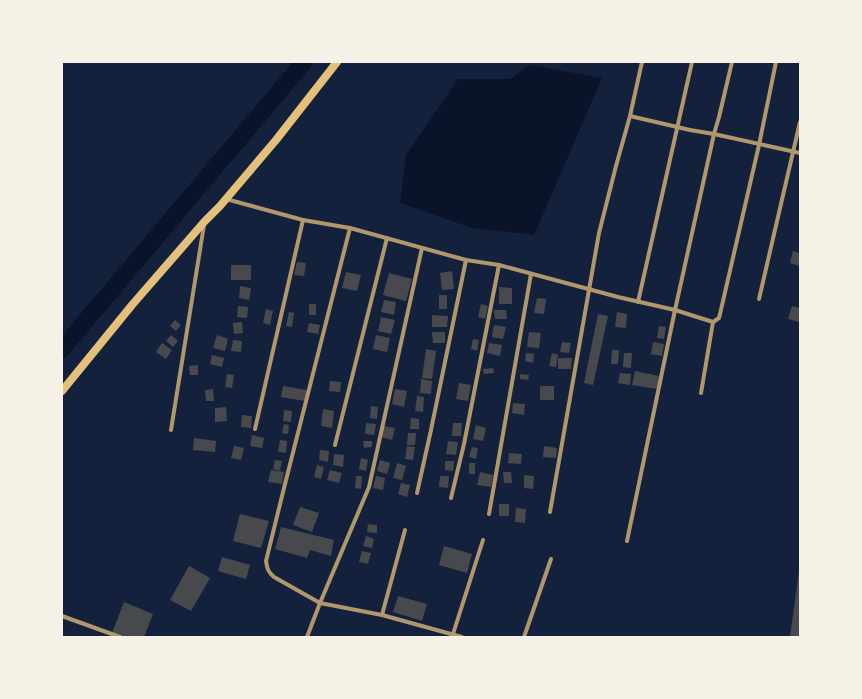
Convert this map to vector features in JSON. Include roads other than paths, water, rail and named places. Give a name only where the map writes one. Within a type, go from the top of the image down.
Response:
[{"type":"main road","points":[[62,391],[132,305],[276,140],[337,62]]},
{"type":"street","points":[[550,512],[599,233],[630,116],[642,62]]},
{"type":"street","points":[[638,302],[692,62]]},
{"type":"street","points":[[628,541],[675,310],[714,134],[732,62]]},
{"type":"street","points":[[701,393],[713,322],[719,318],[720,314],[776,62]]},
{"type":"street","points":[[630,116],[800,153]]},
{"type":"street","points":[[759,299],[800,122]]},
{"type":"street","points":[[226,199],[303,220],[350,228],[466,260],[499,265],[638,302],[675,310],[713,322]]},
{"type":"street","points":[[255,430],[303,220]]},
{"type":"street","points":[[171,430],[205,221]]},
{"type":"street","points":[[350,228],[266,561],[267,568],[270,574],[274,577],[320,603],[382,615],[462,637]]},
{"type":"street","points":[[335,445],[387,238]]},
{"type":"street","points":[[308,637],[320,603],[369,487],[422,248]]},
{"type":"street","points":[[417,493],[466,260]]},
{"type":"street","points":[[451,498],[464,444],[499,265]]},
{"type":"street","points":[[489,514],[531,274]]},
{"type":"street","points":[[382,615],[405,530]]},
{"type":"street","points":[[453,634],[483,540]]},
{"type":"street","points":[[524,637],[551,559]]},
{"type":"street","points":[[62,616],[120,637]]},
{"type":"water","points":[[530,65],[602,78],[534,235],[472,228],[400,203],[406,155],[458,79],[510,79]]},
{"type":"waterway","points":[[62,349],[304,62]]}]
